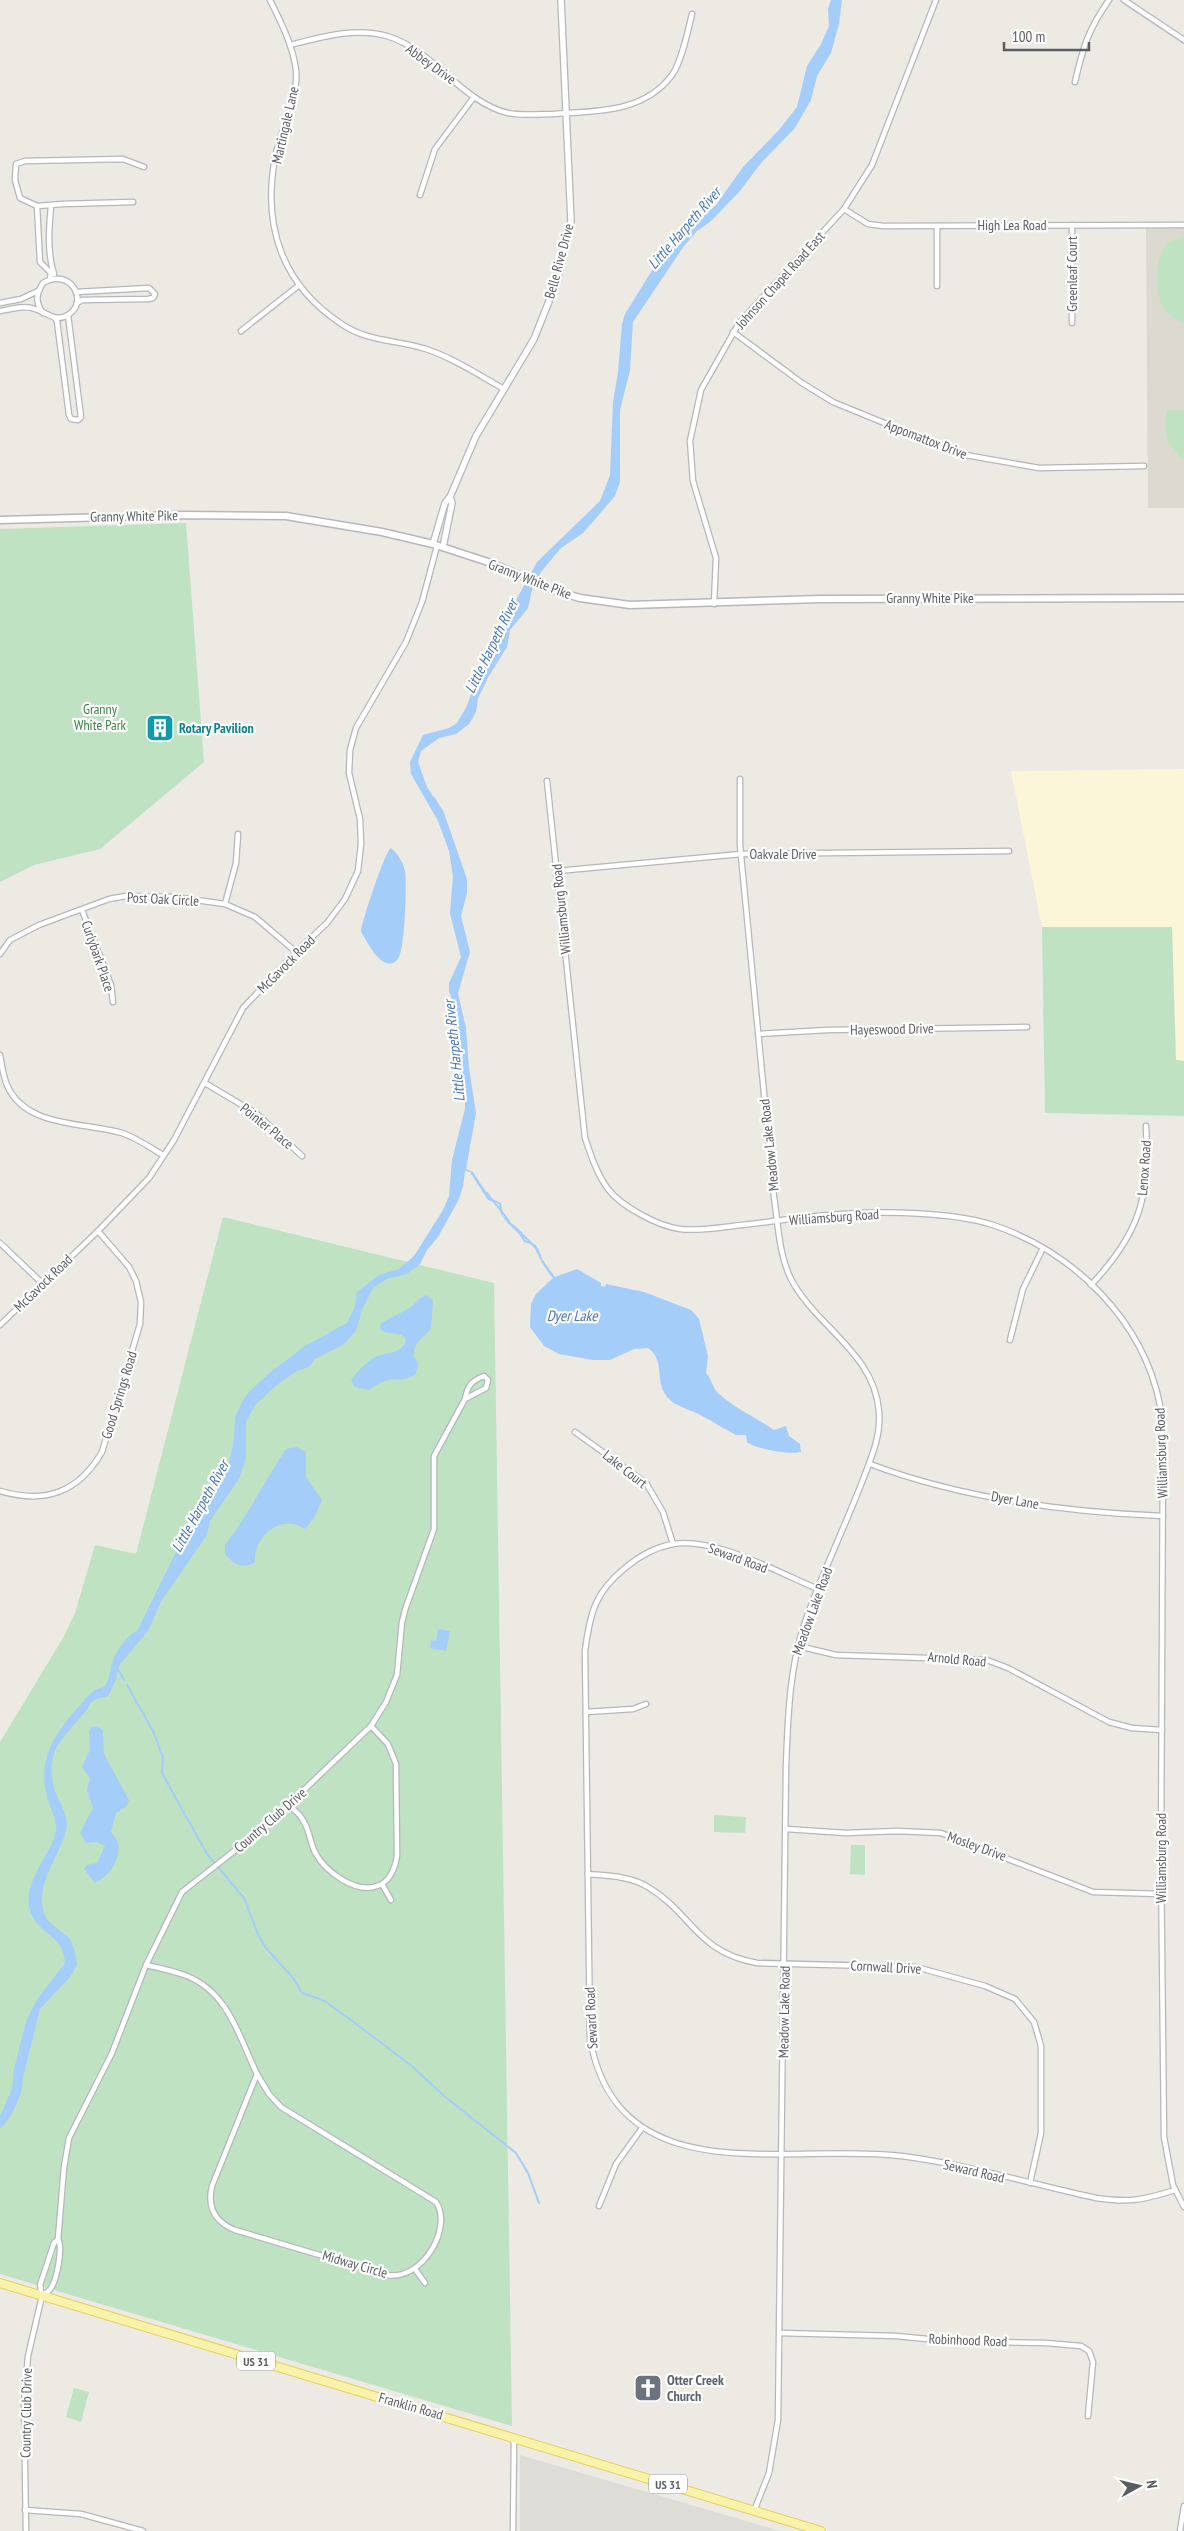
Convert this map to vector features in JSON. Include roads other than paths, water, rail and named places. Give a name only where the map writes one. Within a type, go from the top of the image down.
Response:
[{"type":"main road","name":"Granny White Pike","points":[[0,520],[173,515],[286,516],[382,532],[438,546],[522,576],[553,590],[580,598],[615,604],[652,606],[820,599],[1184,598]]},
{"type":"main road","name":"Franklin Road","points":[[0,2283],[822,2531]]},
{"type":"street","name":"Martingale Lane","points":[[270,0],[290,45],[296,72],[294,98],[275,158],[271,213],[279,248],[298,286],[321,309],[345,326],[377,340],[426,349],[504,389]]},
{"type":"street","name":"Belle Rive Drive","points":[[438,546],[445,503],[450,498],[476,436],[534,338],[557,281],[571,222],[561,0]]},
{"type":"street","name":"Johnson Chapel Road East","points":[[714,604],[716,558],[693,481],[690,441],[700,390],[733,332],[844,209],[872,165],[936,0]]},
{"type":"street","points":[[1075,82],[1082,47],[1091,26],[1109,0]]},
{"type":"street","points":[[1124,0],[1184,40]]},
{"type":"street","name":"Abbey Drive","points":[[290,45],[338,34],[361,32],[387,36],[407,45],[441,68],[474,97],[508,113],[534,115],[608,112],[634,104],[654,92],[673,74],[692,14]]},
{"type":"street","points":[[420,195],[435,149],[474,97]]},
{"type":"street","points":[[133,202],[36,206],[20,198],[15,180],[16,164],[25,161],[122,159],[144,167]]},
{"type":"street","points":[[36,206],[40,262],[52,274],[50,279]]},
{"type":"street","points":[[51,206],[49,231],[51,265],[56,278]]},
{"type":"street","name":"High Lea Road","points":[[844,209],[868,224],[900,227],[1184,225]]},
{"type":"street","name":"Greenleaf Court","points":[[1072,225],[1072,323]]},
{"type":"street","points":[[937,226],[937,286]]},
{"type":"street","points":[[43,313],[37,302],[38,291],[43,283],[50,279],[56,278],[69,282],[76,292],[77,303]]},
{"type":"street","points":[[240,331],[298,286]]},
{"type":"street","points":[[0,311],[24,307],[35,308],[55,318],[68,315],[77,303],[82,300],[148,299],[153,298],[155,294],[149,288],[76,292]]},
{"type":"street","points":[[0,303],[21,299],[38,291]]},
{"type":"street","points":[[55,318],[57,321],[69,415],[71,419],[78,420],[81,417],[68,315]]},
{"type":"street","name":"Appomattox Drive","points":[[733,332],[802,383],[833,402],[960,454],[1039,468],[1144,466]]},
{"type":"street","name":"Belle Rive Drive","points":[[438,546],[452,503],[450,498]]},
{"type":"street","name":"McGavock Road","points":[[0,1325],[98,1231],[148,1178],[174,1140],[243,1008],[296,952],[328,923],[345,900],[358,871],[362,844],[360,819],[349,773],[350,750],[356,728],[406,642],[422,602],[438,546]]},
{"type":"street","name":"Meadow Lake Road","points":[[740,779],[741,854],[758,1034],[782,1252],[790,1277],[817,1314],[861,1361],[873,1384],[878,1404],[879,1432],[870,1464],[818,1589],[798,1646],[790,1686],[780,2153],[780,2333],[775,2442],[769,2473],[754,2511]]},
{"type":"street","name":"Williamsburg Road","points":[[547,781],[558,871],[577,1078],[585,1138],[593,1162],[609,1190],[650,1220],[679,1229],[704,1229],[842,1214],[948,1217],[991,1225],[1043,1248],[1081,1274],[1127,1325],[1143,1355],[1156,1391],[1164,1443],[1161,1894],[1164,2137],[1168,2165],[1175,2190],[1184,2207]]},
{"type":"street","points":[[225,904],[236,863],[238,834]]},
{"type":"street","name":"Oakvale Drive","points":[[558,871],[684,857],[741,854],[1009,851]]},
{"type":"street","name":"Post Oak Circle","points":[[0,954],[10,940],[39,925],[109,899],[126,896],[174,897],[225,904],[255,917],[296,952]]},
{"type":"street","name":"Curlybark Place","points":[[82,910],[111,985],[113,1002]]},
{"type":"street","name":"Hayeswood Drive","points":[[758,1034],[827,1030],[1027,1027]]},
{"type":"street","points":[[0,1055],[7,1085],[14,1097],[25,1108],[39,1116],[106,1129],[134,1137],[162,1155]]},
{"type":"street","name":"Pointer Place","points":[[205,1083],[257,1114],[302,1156]]},
{"type":"street","name":"Lenox Road","points":[[1091,1285],[1110,1264],[1135,1223],[1144,1196],[1148,1158],[1146,1126]]},
{"type":"street","name":"Good Springs Road","points":[[0,1491],[43,1496],[58,1492],[77,1484],[92,1469],[102,1452],[140,1324],[141,1302],[136,1281],[129,1267],[98,1231]]},
{"type":"street","points":[[0,1242],[42,1283]]},
{"type":"street","points":[[1010,1340],[1023,1289],[1043,1248]]},
{"type":"street","name":"Country Club Drive","points":[[42,2296],[51,2289],[61,2250],[58,2239],[64,2166],[69,2138],[112,2053],[146,1965],[182,1892],[208,1870],[250,1840],[289,1805],[371,1726],[386,1702],[394,1683],[406,1607],[434,1529],[434,1456],[465,1399],[468,1386],[472,1380],[484,1376],[488,1380],[486,1388],[465,1399]]},
{"type":"street","name":"Lake Court","points":[[575,1432],[646,1484],[663,1512],[673,1544]]},
{"type":"street","name":"Dyer Lane","points":[[870,1464],[944,1487],[1073,1511],[1163,1516]]},
{"type":"street","name":"Seward Road","points":[[818,1589],[722,1550],[698,1545],[673,1544],[637,1558],[608,1582],[602,1590],[591,1615],[585,1651],[590,2038],[593,2057],[606,2088],[642,2128],[667,2142],[692,2149],[734,2153],[898,2156],[931,2161],[1123,2202],[1140,2201],[1175,2190]]},
{"type":"street","name":"Arnold Road","points":[[798,1646],[836,1655],[988,1660],[1008,1668],[1108,1721],[1132,1728],[1162,1730]]},
{"type":"street","points":[[586,1712],[633,1709],[646,1704]]},
{"type":"street","points":[[289,1805],[304,1822],[313,1848],[327,1867],[358,1886],[374,1887],[382,1884],[392,1872],[397,1856],[397,1770],[391,1750],[371,1726]]},
{"type":"street","name":"Mosley Drive","points":[[786,1829],[846,1832],[897,1830],[941,1833],[1093,1892],[1161,1894]]},
{"type":"street","name":"Cornwall Drive","points":[[588,1874],[619,1877],[647,1887],[668,1901],[710,1945],[727,1955],[757,1963],[916,1967],[1001,1992],[1019,2003],[1034,2022],[1041,2046],[1041,2133],[1030,2183]]},
{"type":"street","points":[[382,1884],[391,1900]]},
{"type":"street","points":[[146,1965],[187,1976],[216,1995],[230,2014],[257,2074],[273,2098],[282,2106],[436,2202],[441,2214],[438,2229],[428,2256],[415,2269],[425,2283]]},
{"type":"street","name":"Midway Circle","points":[[257,2074],[212,2186],[210,2206],[217,2219],[235,2230],[387,2275],[404,2274],[415,2269]]},
{"type":"street","points":[[599,2206],[616,2164],[642,2128]]},
{"type":"street","name":"Country Club Drive","points":[[26,2531],[25,2382],[29,2345],[42,2296],[40,2285],[54,2243],[58,2239]]},
{"type":"street","name":"Robinhood Road","points":[[780,2333],[896,2336],[948,2341],[1046,2343],[1081,2346],[1089,2350],[1094,2362],[1088,2416]]},
{"type":"street","points":[[512,2531],[514,2437]]},
{"type":"street","points":[[1180,2531],[1184,2506]]},
{"type":"street","points":[[25,2510],[81,2514],[143,2531]]},
{"type":"water","name":"Dyer Lake","points":[[831,0],[842,0],[839,24],[831,53],[817,76],[811,100],[795,128],[761,163],[740,191],[711,221],[697,231],[684,246],[633,322],[630,370],[620,410],[620,482],[615,496],[583,533],[561,548],[541,572],[532,590],[528,608],[510,630],[507,647],[479,692],[476,712],[469,724],[456,734],[439,738],[421,751],[418,762],[427,787],[444,813],[467,879],[467,893],[461,916],[470,952],[458,993],[466,1028],[469,1068],[476,1113],[466,1169],[473,1172],[490,1198],[501,1203],[503,1216],[522,1232],[525,1240],[536,1245],[539,1255],[555,1277],[577,1269],[601,1283],[601,1286],[605,1287],[606,1284],[644,1292],[691,1310],[699,1319],[708,1356],[706,1373],[716,1391],[731,1403],[774,1430],[786,1426],[789,1436],[800,1444],[801,1452],[781,1452],[751,1445],[747,1442],[746,1435],[736,1435],[699,1414],[674,1403],[668,1398],[662,1388],[656,1358],[648,1348],[634,1349],[610,1360],[593,1360],[559,1354],[544,1346],[530,1327],[531,1304],[536,1294],[553,1278],[545,1267],[533,1245],[524,1242],[505,1220],[502,1215],[500,1210],[499,1204],[488,1200],[470,1172],[465,1171],[463,1187],[458,1201],[420,1264],[407,1274],[387,1279],[373,1288],[363,1308],[356,1331],[343,1345],[315,1359],[309,1367],[297,1371],[278,1384],[255,1405],[246,1422],[246,1459],[239,1479],[210,1521],[207,1535],[162,1600],[148,1631],[120,1664],[116,1680],[108,1696],[93,1701],[63,1738],[54,1754],[52,1775],[54,1788],[65,1814],[67,1825],[63,1841],[43,1889],[43,1909],[47,1918],[72,1943],[77,1965],[70,1977],[40,2009],[19,2098],[9,2119],[0,2129],[0,2116],[12,2089],[14,2069],[26,2022],[36,2001],[65,1963],[60,1945],[32,1916],[28,1897],[34,1878],[56,1832],[55,1821],[45,1789],[44,1777],[45,1764],[53,1742],[67,1720],[88,1696],[95,1690],[104,1687],[118,1650],[125,1640],[137,1631],[188,1530],[195,1524],[229,1463],[234,1439],[235,1417],[243,1400],[272,1371],[305,1346],[347,1323],[355,1306],[357,1292],[379,1275],[399,1269],[414,1256],[443,1210],[449,1196],[452,1160],[465,1109],[465,1099],[458,1074],[460,1046],[457,1014],[449,991],[449,983],[461,957],[450,913],[453,876],[449,851],[438,821],[411,774],[410,762],[423,735],[449,728],[457,723],[467,706],[476,678],[498,644],[503,624],[537,562],[600,501],[610,475],[613,402],[618,372],[622,324],[625,314],[659,259],[716,205],[743,167],[779,130],[797,107],[807,66],[821,44],[829,26],[828,9]]},
{"type":"water","points":[[391,848],[400,858],[405,871],[406,902],[400,953],[398,959],[393,963],[387,963],[376,955],[361,931],[379,873]]},
{"type":"water","points":[[427,1295],[433,1301],[431,1328],[416,1345],[414,1355],[418,1368],[414,1375],[407,1378],[385,1381],[368,1390],[355,1387],[351,1381],[366,1363],[378,1356],[397,1351],[406,1342],[405,1337],[402,1335],[380,1329],[381,1323],[410,1308],[420,1298]]},
{"type":"water","points":[[297,1447],[306,1452],[306,1477],[322,1500],[314,1518],[305,1529],[287,1524],[271,1530],[259,1544],[255,1562],[246,1566],[238,1565],[225,1554],[225,1545],[286,1449]]},
{"type":"water","points":[[438,1629],[450,1631],[446,1651],[430,1648],[431,1640],[436,1641]]},
{"type":"water","points":[[98,1726],[103,1731],[104,1754],[129,1800],[126,1807],[116,1813],[111,1832],[118,1842],[119,1848],[116,1860],[109,1872],[95,1883],[84,1869],[87,1865],[97,1863],[105,1846],[97,1842],[86,1843],[80,1833],[93,1808],[87,1790],[90,1778],[82,1767],[90,1750],[89,1731],[92,1727]]},
{"type":"waterway","name":"Little Harpeth River","points":[[477,698],[486,680]]},
{"type":"waterway","name":"Little Harpeth River","points":[[434,798],[443,813]]},
{"type":"waterway","points":[[487,1193],[509,1221]]},
{"type":"waterway","points":[[523,1235],[537,1249],[541,1258]]},
{"type":"waterway","points":[[118,1669],[124,1680]]},
{"type":"waterway","points":[[127,1685],[153,1731],[163,1757],[162,1773],[207,1854],[244,1898],[258,1934],[266,1948],[294,1979],[302,1993],[323,2000],[355,2023],[413,2067],[443,2095],[516,2153],[528,2173],[539,2203]]},
{"type":"place","name":"Rotary Pavilion","points":[[160,728]]},
{"type":"place","name":"Otter Creek Church","points":[[648,2388]]},
{"type":"park label","name":"Granny White Park","points":[[100,718]]}]
